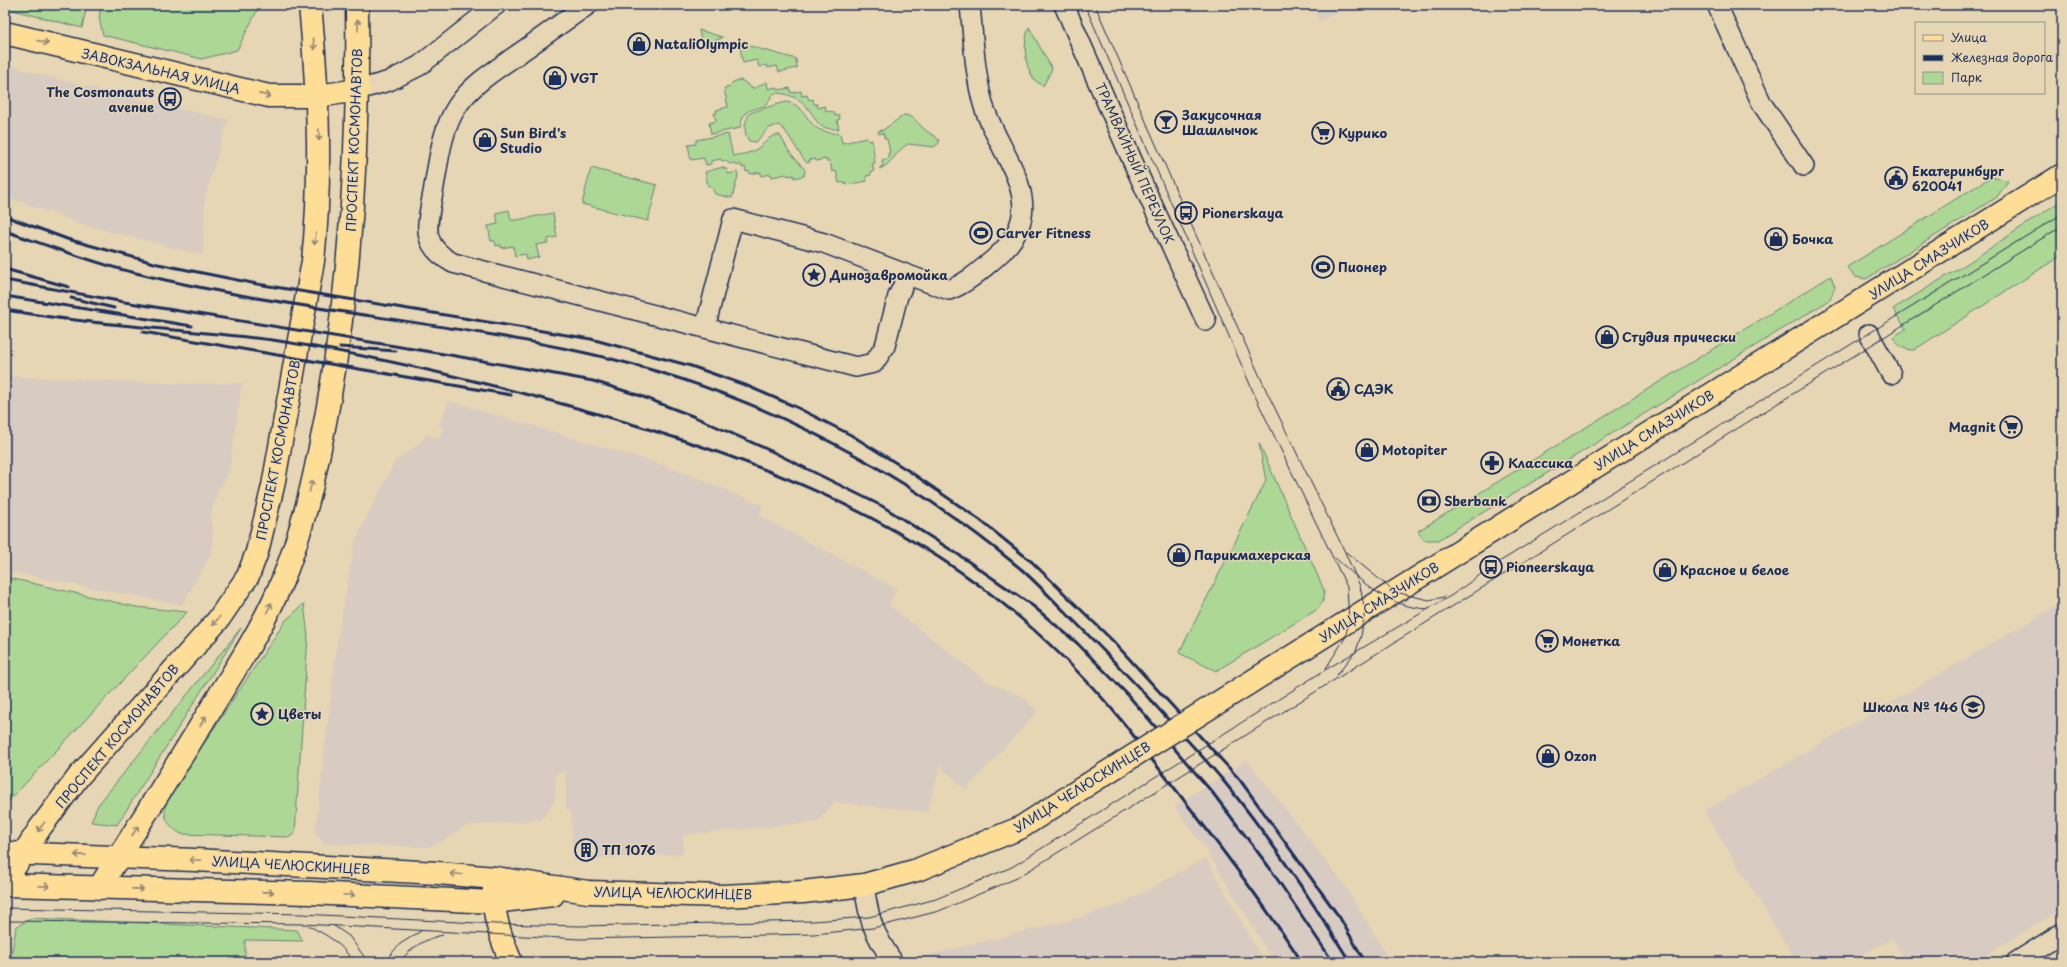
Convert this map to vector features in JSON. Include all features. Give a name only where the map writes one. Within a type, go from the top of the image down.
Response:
[{"type":"main road","name":"ПРОСПЕКТ КОСМОНАВТОВ","points":[[5,884],[14,853],[79,776],[218,620],[241,587],[253,564],[273,486],[313,261],[318,200],[318,96],[310,5]]},
{"type":"main road","name":"ПРОСПЕКТ КОСМОНАВТОВ","points":[[99,888],[254,638],[283,580],[298,536],[320,453],[348,266],[355,176],[358,90],[357,5]]},
{"type":"main road","name":"ЗАВОКЗАЛЬНАЯ УЛИЦА","points":[[5,33],[269,96],[318,96],[358,90]]},
{"type":"main road","name":"УЛИЦА СМАЗЧИКОВ","points":[[1246,685],[2062,176]]},
{"type":"main road","name":"УЛИЦА ЧЕЛЮСКИНЦЕВ","points":[[14,853],[370,869],[495,878],[576,892],[722,896],[803,892],[864,885],[917,870],[1020,828],[1246,685]]},
{"type":"main road","points":[[495,878],[493,902],[497,924],[511,962]]},
{"type":"main road","name":"УЛИЦА ЧЕЛЮСКИНЦЕВ","points":[[5,884],[99,888],[310,892],[493,902],[576,892]]},
{"type":"street","points":[[358,90],[395,79],[419,66],[496,5]]},
{"type":"street","points":[[588,5],[488,75],[470,91],[458,106],[449,123],[442,148],[431,204],[428,234],[431,245],[440,256],[453,263],[856,367],[874,363],[884,346],[898,296],[908,275]]},
{"type":"street","points":[[705,328],[733,219],[824,243],[950,290],[965,283],[1008,247],[1019,230],[1024,206],[1021,186],[984,107],[979,80],[970,5]]},
{"type":"street","name":"ТРАМВАЙНЫЙ ПЕРЕУЛОК","points":[[1064,5],[1136,169],[1206,321]]},
{"type":"street","points":[[1717,5],[1762,104],[1804,166]]},
{"type":"street","points":[[1869,334],[1891,374]]},
{"type":"street","points":[[864,885],[869,917],[876,937],[893,962]]},
{"type":"street","points":[[2016,962],[2062,933]]},
{"type":"shaded area","points":[[1312,5],[1354,5],[1319,21]]},
{"type":"shaded area","points":[[5,65],[120,95],[228,120],[205,196],[203,255],[84,225],[5,196]]},
{"type":"shaded area","points":[[5,376],[186,384],[242,383],[229,473],[218,490],[210,517],[213,534],[211,554],[182,605],[5,571]]},
{"type":"shaded area","points":[[449,401],[657,463],[763,506],[760,516],[897,589],[889,605],[986,681],[1023,697],[1038,711],[966,790],[945,771],[941,764],[927,812],[835,802],[817,822],[683,835],[683,854],[573,860],[571,810],[566,810],[566,773],[556,773],[555,800],[541,820],[466,826],[445,840],[428,847],[324,844],[315,833],[337,642],[355,541],[395,461],[414,448],[428,434],[439,439],[443,430],[439,424]]},
{"type":"shaded area","name":"Школа № 146","points":[[2062,603],[2062,909],[1975,962],[1906,962],[1892,938],[1850,962],[1797,962],[1704,811]]},
{"type":"shaded area","points":[[1247,760],[1344,884],[1391,962],[1274,962],[1205,848],[1174,806]]},
{"type":"shaded area","points":[[1206,858],[1264,962],[901,962],[1078,918],[1124,903]]},
{"type":"green space","points":[[5,5],[87,5],[82,28],[5,8]]},
{"type":"green space","points":[[101,5],[260,5],[237,50],[202,59],[103,35],[99,18]]},
{"type":"green space","points":[[1029,27],[1052,69],[1043,86],[1033,78],[1026,60],[1025,46]]},
{"type":"green space","points":[[699,30],[722,38],[716,40],[717,42],[702,45]]},
{"type":"green space","points":[[739,43],[796,59],[797,68],[779,72],[777,66],[768,68],[767,65],[759,67],[757,60],[743,63]]},
{"type":"green space","points":[[739,80],[754,88],[767,82],[768,89],[776,87],[777,90],[790,88],[791,93],[801,91],[802,96],[807,95],[809,100],[813,99],[814,104],[817,104],[818,108],[825,106],[826,111],[834,112],[835,116],[839,115],[840,119],[837,120],[839,129],[821,126],[807,107],[799,100],[785,94],[775,93],[766,105],[746,113],[740,128],[711,134],[709,123],[716,121],[714,113],[717,113],[716,110],[728,107],[724,88],[730,87],[733,82]]},
{"type":"green space","points":[[787,102],[797,106],[818,129],[840,134],[842,143],[867,138],[868,141],[872,140],[875,163],[872,164],[874,171],[871,172],[871,175],[866,176],[867,181],[846,185],[845,182],[839,183],[836,171],[832,172],[830,161],[826,161],[826,159],[816,161],[815,159],[809,160],[810,162],[807,163],[785,131],[778,125],[769,128],[756,142],[749,141],[745,127],[746,120],[750,113]]},
{"type":"green space","points":[[904,115],[915,119],[925,130],[939,140],[939,143],[934,147],[908,144],[888,164],[880,169],[880,167],[883,166],[882,160],[889,158],[888,153],[890,152],[887,139],[885,139],[883,133],[879,134],[878,131],[883,130]]},
{"type":"green space","points":[[728,134],[733,156],[753,151],[772,136],[780,135],[788,150],[805,170],[804,176],[794,178],[794,175],[788,176],[787,174],[772,177],[771,174],[761,176],[761,172],[750,174],[749,171],[746,172],[745,167],[742,168],[741,164],[738,166],[734,163],[730,164],[726,161],[722,161],[721,159],[711,161],[711,164],[706,165],[704,158],[691,160],[688,145],[696,144],[696,140]]},
{"type":"green space","points":[[723,167],[724,169],[727,169],[728,174],[737,172],[738,176],[732,198],[715,194],[711,186],[708,186],[705,172]]},
{"type":"green space","points":[[591,168],[657,185],[648,221],[582,204]]},
{"type":"green space","points":[[1991,177],[2008,181],[1997,197],[1866,279],[1855,277],[1847,267]]},
{"type":"green space","points":[[2062,200],[2062,255],[1914,350],[1904,348],[1897,343],[1893,337],[1906,329],[1893,309],[1971,261]]},
{"type":"green space","points":[[509,210],[511,220],[553,213],[557,237],[548,239],[548,243],[536,245],[539,257],[527,260],[526,254],[515,256],[513,246],[501,248],[501,245],[496,246],[495,241],[491,241],[488,226],[498,224],[496,213]]},
{"type":"green space","points":[[1831,276],[1835,287],[1830,300],[1438,540],[1424,540],[1418,531]]},
{"type":"green space","points":[[1259,443],[1324,590],[1323,601],[1318,609],[1216,671],[1179,653],[1266,481]]},
{"type":"green space","points":[[5,577],[136,607],[187,612],[5,805]]},
{"type":"green space","points":[[304,604],[308,636],[295,833],[290,837],[181,834],[168,823],[166,818],[165,808],[168,797],[286,620]]},
{"type":"green space","points":[[241,628],[117,825],[91,822],[98,805]]},
{"type":"green space","points":[[32,918],[297,930],[303,941],[245,940],[245,962],[11,957],[16,927]]},
{"type":"tram line","points":[[1085,5],[1255,396],[1347,587],[1349,622],[1345,638],[1326,668]]},
{"type":"tram line","points":[[1095,5],[1186,213],[1267,392],[1360,586],[1365,611],[1361,636],[1356,651],[1337,675]]},
{"type":"tram line","points":[[5,908],[302,914],[497,924],[579,926],[813,921],[869,917],[936,899],[1012,867],[1325,670],[1452,595],[1491,567],[2062,214]]},
{"type":"tram line","points":[[5,921],[303,924],[580,939],[814,934],[873,928],[939,911],[1017,878],[2062,226]]},
{"type":"tram line","points":[[1346,552],[1395,592],[1429,600],[1444,597]]},
{"type":"tram line","points":[[1335,558],[1367,585],[1389,599],[1401,604],[1429,609]]},
{"type":"tram line","points":[[309,926],[339,945],[353,962]]},
{"type":"tram line","points":[[334,926],[349,936],[368,962]]},
{"type":"tram line","points":[[384,962],[400,944],[421,931]]},
{"type":"tram line","points":[[400,962],[419,944],[443,935]]},
{"type":"railway","points":[[5,216],[67,239],[158,264],[257,284],[591,339],[691,366],[745,385],[796,407],[851,435],[909,471],[980,520],[1032,562],[1113,641],[1240,780],[1340,918],[1365,962]]},
{"type":"railway","points":[[5,231],[105,265],[178,283],[294,304],[528,341],[586,353],[646,368],[705,387],[762,409],[817,435],[870,464],[922,496],[972,531],[1021,569],[1044,591],[1156,706],[1218,774],[1243,805],[1291,871],[1350,962]]},
{"type":"railway","points":[[5,269],[69,287]]},
{"type":"railway","points":[[5,280],[124,302],[450,355],[593,381],[638,395],[695,417],[771,451],[882,506],[959,555],[1033,606],[1077,643],[1127,694],[1212,792],[1269,867],[1333,962]]},
{"type":"railway","points":[[5,296],[192,326]]},
{"type":"railway","points":[[71,298],[114,308]]},
{"type":"railway","points":[[5,310],[64,319]]},
{"type":"railway","points":[[59,318],[279,341],[387,361],[459,377],[566,405],[692,443],[754,465],[814,490],[872,518],[929,551],[983,588],[1057,651],[1101,696],[1211,835],[1267,910],[1302,962]]},
{"type":"railway","points":[[143,332],[511,395]]},
{"type":"railway","points":[[340,347],[396,351]]},
{"type":"place","name":"NataliOlympic","points":[[639,44]]},
{"type":"place","name":"VGT","points":[[555,78]]},
{"type":"place","name":"The Cosmonauts avenue","points":[[170,99]]},
{"type":"place","name":"Закусочная Шашлычок","points":[[1166,122]]},
{"type":"place","name":"Курико","points":[[1323,133]]},
{"type":"place","name":"Sun Bird's Studio","points":[[485,140]]},
{"type":"place","name":"Екатеринбург 620041","points":[[1896,178]]},
{"type":"place","name":"Pionerskaya","points":[[1186,213]]},
{"type":"place","name":"Carver Fitness","points":[[981,233]]},
{"type":"place","name":"Бочка","points":[[1776,239]]},
{"type":"place","name":"Пионер","points":[[1323,267]]},
{"type":"place","name":"Динозавромойка","points":[[814,275]]},
{"type":"place","name":"Студия прически","points":[[1607,337]]},
{"type":"place","name":"СДЭК","points":[[1338,389]]},
{"type":"place","name":"Magnit","points":[[2011,427]]},
{"type":"place","name":"Motopiter","points":[[1367,450]]},
{"type":"place","name":"Классика","points":[[1492,463]]},
{"type":"place","name":"Sberbank","points":[[1429,501]]},
{"type":"place","name":"Парикмахерская","points":[[1179,555]]},
{"type":"place","name":"Pioneerskaya","points":[[1491,567]]},
{"type":"place","name":"Красное и белое","points":[[1665,570]]},
{"type":"place","name":"Монетка","points":[[1547,641]]},
{"type":"place","name":"Школа № 146","points":[[1973,707]]},
{"type":"place","name":"Цветы","points":[[262,714]]},
{"type":"place","name":"Ozon","points":[[1548,756]]},
{"type":"place","name":"ТП 1076","points":[[586,850]]}]
